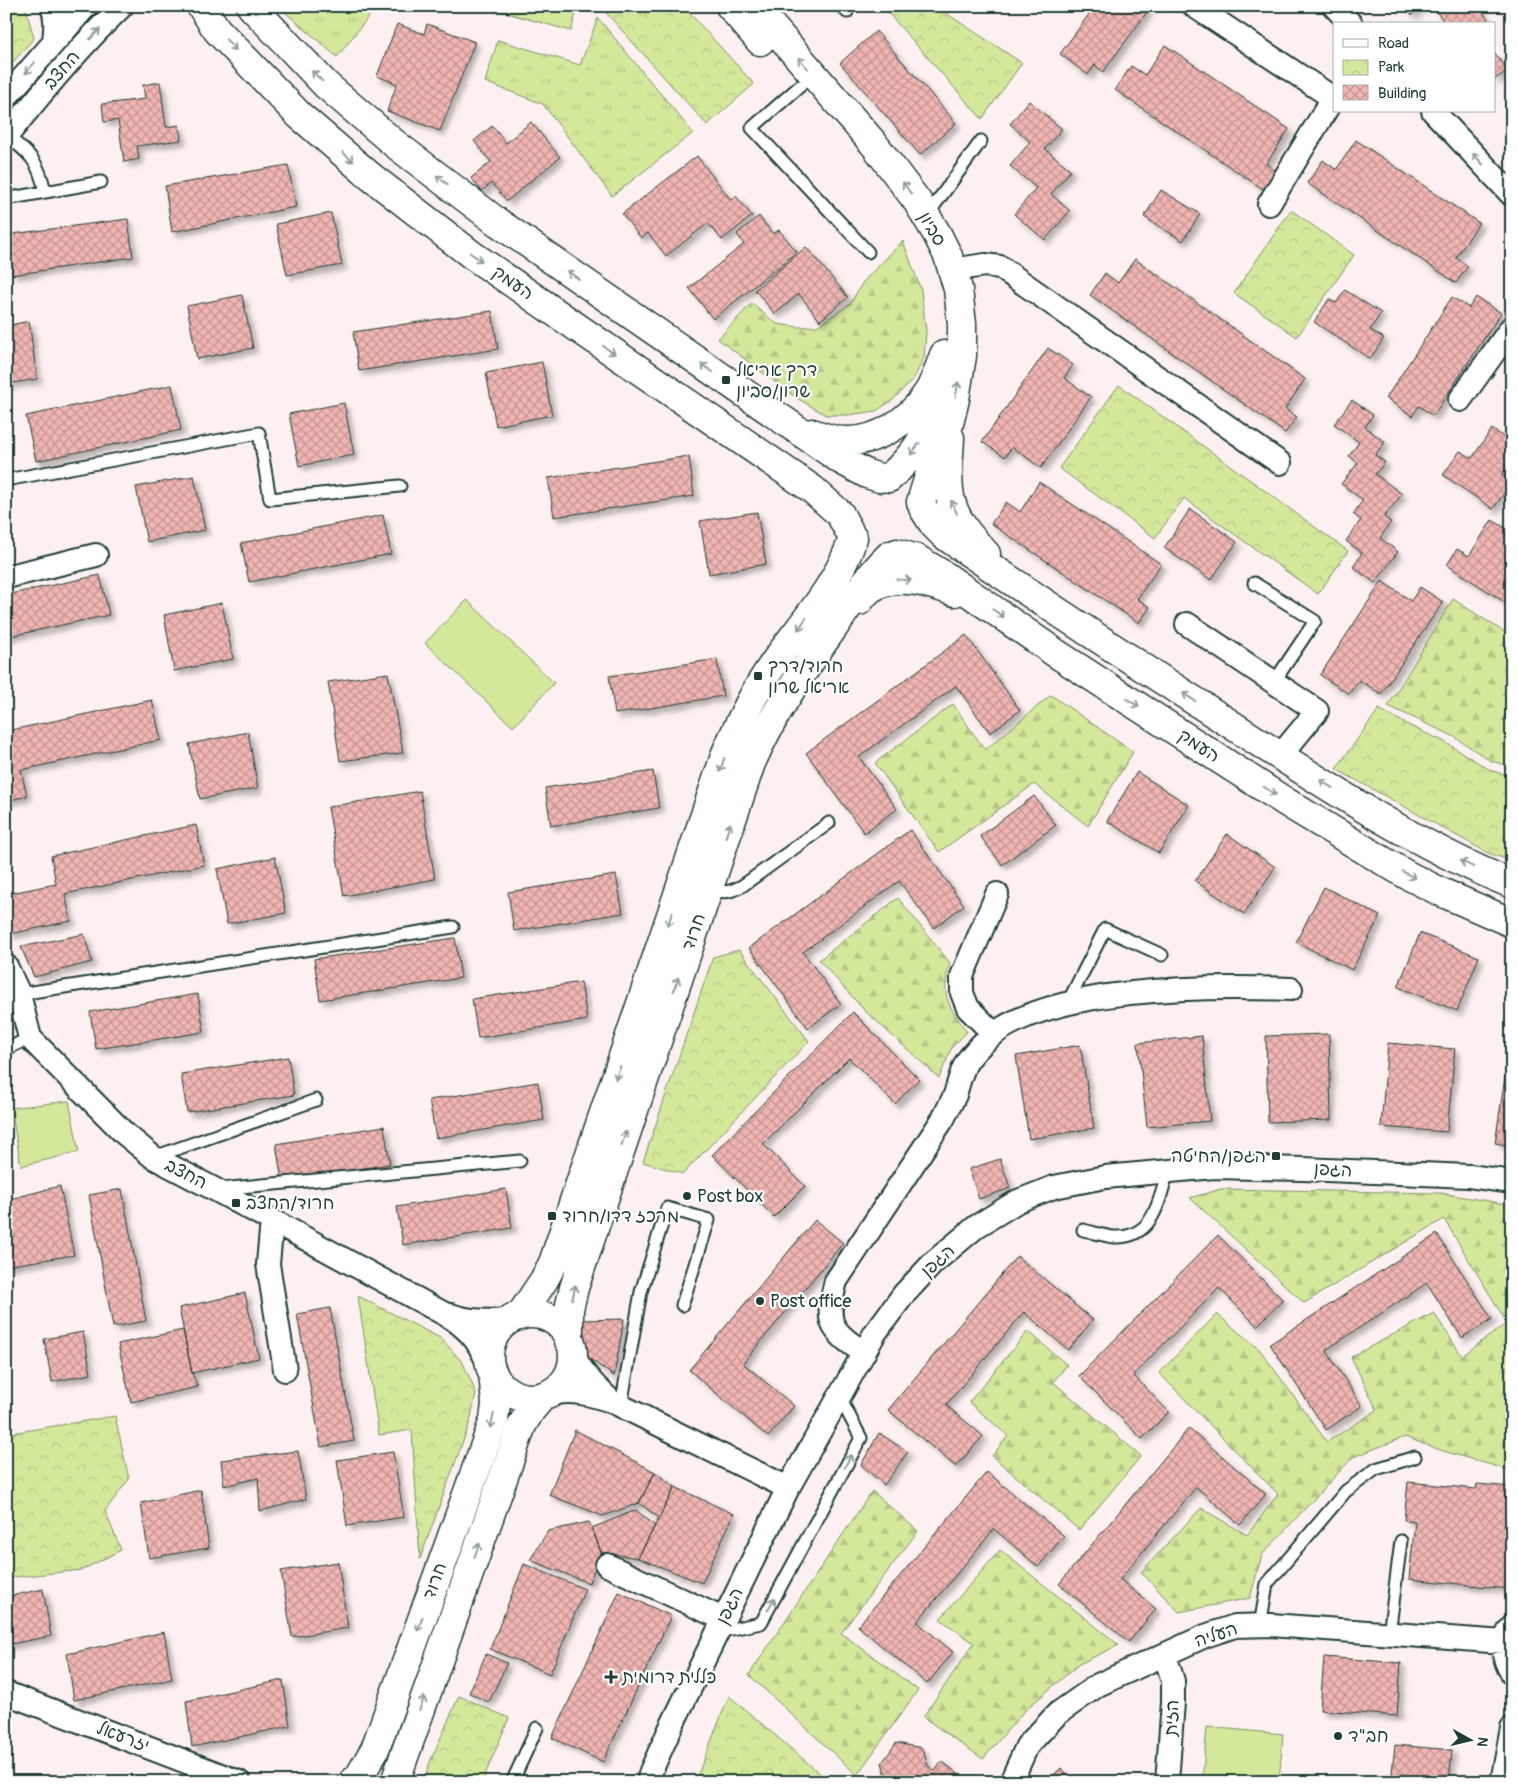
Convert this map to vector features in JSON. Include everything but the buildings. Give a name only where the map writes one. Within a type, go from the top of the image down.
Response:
[{"type":"street","points":[[52,6],[56,26],[54,42]]},
{"type":"street","name":"החצב","points":[[6,97],[86,6]]},
{"type":"street","name":"החצב","points":[[7,136],[71,61],[122,6]]},
{"type":"street","name":"העמק","points":[[201,6],[217,30],[298,115],[370,176],[472,255],[812,489],[840,514],[851,534]]},
{"type":"street","points":[[251,6],[326,85],[411,156],[496,221],[840,460],[867,474],[899,480],[908,485],[916,493],[922,505],[924,520],[921,531],[911,545],[893,554],[879,555],[869,552],[860,546],[851,534],[846,519],[852,496],[869,481],[884,478]]},
{"type":"street","name":"סביון","points":[[730,6],[860,155],[922,242],[941,292],[944,355],[938,396],[931,422],[926,435],[904,462],[884,478]]},
{"type":"street","name":"סביון","points":[[754,6],[874,144],[937,234],[952,270],[958,289],[962,324],[962,356],[948,428],[934,460],[922,505]]},
{"type":"street","points":[[1194,6],[1222,14],[1333,98],[1269,204]]},
{"type":"street","points":[[1334,6],[1349,22]]},
{"type":"street","points":[[1434,112],[1512,195]]},
{"type":"street","points":[[952,270],[985,265],[1000,267],[1280,463]]},
{"type":"street","points":[[1460,400],[1512,327]]},
{"type":"street","points":[[793,427],[829,439],[847,441],[863,439],[883,433],[917,408],[928,392],[944,355]]},
{"type":"street","points":[[951,416],[948,484],[951,503],[971,538],[1016,586]]},
{"type":"street","points":[[812,489],[829,522],[833,537],[828,572],[817,603]]},
{"type":"street","name":"העמק","points":[[922,505],[934,525],[944,535],[1016,586],[1280,756],[1424,843],[1512,884]]},
{"type":"street","name":"חרוד","points":[[515,1318],[544,1280],[553,1263],[726,753],[738,725],[772,666],[842,566],[847,557],[851,534]]},
{"type":"street","name":"העמק","points":[[893,554],[917,559],[930,566],[1057,654],[1306,814],[1407,875],[1464,903],[1512,923]]},
{"type":"street","name":"חרוד","points":[[571,1347],[570,1309],[574,1288],[751,763],[762,737],[794,682],[873,571],[893,554]]},
{"type":"street","points":[[6,577],[96,555]]},
{"type":"street","points":[[836,623],[870,589],[896,579],[927,583],[976,598]]},
{"type":"street","points":[[1187,624],[1316,711],[1280,756]]},
{"type":"street","points":[[994,1034],[968,1008],[962,993],[962,976],[997,894]]},
{"type":"street","points":[[6,966],[19,994],[30,1038]]},
{"type":"street","points":[[864,1353],[836,1331],[831,1318],[830,1304],[836,1281],[943,1119],[954,1098],[966,1062],[984,1042],[1005,1026],[1044,1010],[1088,998],[1192,989],[1248,987],[1291,989]]},
{"type":"street","name":"החצב","points":[[30,1038],[125,1134],[153,1157],[452,1318],[470,1332],[479,1344],[492,1370]]},
{"type":"street","name":"הגפן","points":[[648,1782],[670,1729],[788,1488],[875,1333],[904,1294],[934,1262],[977,1226],[1018,1201],[1054,1187],[1106,1177],[1214,1167],[1469,1176],[1512,1182]]},
{"type":"street","points":[[272,1220],[268,1264],[285,1370]]},
{"type":"street","name":"החצב","points":[[436,1309],[458,1318],[491,1321],[515,1318]]},
{"type":"street","points":[[616,1403],[590,1382],[582,1372],[566,1333],[556,1322],[538,1314],[515,1318],[498,1330],[493,1338],[489,1352],[492,1370],[497,1380],[508,1392],[522,1397],[536,1398],[564,1391],[579,1392],[616,1403],[788,1488]]},
{"type":"street","points":[[547,1395],[562,1385],[569,1375],[573,1360],[571,1347]]},
{"type":"street","name":"חרוד","points":[[353,1782],[359,1777],[375,1749],[494,1420],[496,1404],[492,1370]]},
{"type":"street","name":"חרוד","points":[[395,1782],[522,1425],[547,1395]]},
{"type":"street","points":[[607,1565],[720,1626]]},
{"type":"street","name":"העליה","points":[[1012,1782],[1028,1746],[1057,1714],[1098,1685],[1205,1636],[1235,1626],[1388,1634],[1508,1634]]},
{"type":"street","points":[[1508,1634],[1505,1658],[1512,1673]]},
{"type":"street","name":"הזית","points":[[1165,1654],[1173,1681],[1167,1782]]},
{"type":"street","name":"יזרעאל","points":[[6,1693],[239,1782]]},
{"type":"street","points":[[412,1731],[412,1782]]},
{"type":"street","points":[[1502,1782],[1511,1731]]},
{"type":"lane","points":[[800,86],[752,128],[868,252]]},
{"type":"lane","points":[[7,136],[28,152],[36,163],[42,176],[45,192]]},
{"type":"lane","points":[[926,217],[982,141]]},
{"type":"lane","points":[[6,199],[101,182]]},
{"type":"lane","points":[[6,480],[259,433],[270,499],[400,486]]},
{"type":"lane","points":[[1254,583],[1316,621],[1274,682]]},
{"type":"lane","points":[[709,887],[720,892],[730,892],[742,886],[829,822]]},
{"type":"lane","points":[[19,994],[453,927]]},
{"type":"lane","points":[[1067,1004],[1105,929],[1162,955]]},
{"type":"lane","points":[[6,1049],[30,1038]]},
{"type":"lane","points":[[153,1157],[316,1100]]},
{"type":"lane","points":[[216,1190],[520,1161]]},
{"type":"lane","points":[[1083,1230],[1114,1237],[1134,1234],[1153,1218],[1168,1171]]},
{"type":"lane","points":[[616,1403],[641,1292],[667,1208],[709,1220],[682,1305]]},
{"type":"lane","points":[[720,1626],[760,1623],[860,1438],[839,1396]]},
{"type":"lane","points":[[1260,1626],[1267,1584],[1346,1490],[1376,1469],[1415,1456]]},
{"type":"lane","points":[[1388,1634],[1400,1541]]},
{"type":"lane","points":[[512,1782],[537,1728]]},
{"type":"green space","points":[[6,6],[25,6],[34,38],[6,70]]},
{"type":"green space","points":[[278,6],[377,6],[337,57]]},
{"type":"green space","points":[[494,6],[578,6],[571,31],[493,9]]},
{"type":"green space","points":[[600,6],[683,6],[754,84],[707,125]]},
{"type":"green space","points":[[882,6],[935,6],[1022,63],[982,119]]},
{"type":"green space","points":[[598,18],[693,133],[612,196],[543,104],[485,82],[498,40],[580,65]]},
{"type":"green space","points":[[1291,210],[1354,255],[1297,337],[1234,293]]},
{"type":"green space","points":[[903,241],[921,290],[926,331],[924,358],[914,378],[893,400],[876,411],[848,415],[826,415],[795,397],[718,339],[752,303],[777,324],[799,327],[817,326],[850,304],[863,282]]},
{"type":"green space","points":[[1119,385],[1348,551],[1318,594],[1184,498],[1155,538],[1059,468]]},
{"type":"green space","points":[[1453,599],[1512,637],[1512,702],[1504,716],[1512,720],[1512,767],[1491,761],[1453,736],[1388,706]]},
{"type":"green space","points":[[467,600],[554,683],[513,727],[425,643]]},
{"type":"green space","points":[[1051,695],[1133,752],[1088,826],[1034,784],[939,852],[875,763],[953,704],[985,750]]},
{"type":"green space","points":[[1379,709],[1443,741],[1492,771],[1512,776],[1512,861],[1488,853],[1336,769]]},
{"type":"green space","points":[[898,898],[950,963],[946,993],[951,1007],[967,1032],[952,1047],[939,1078],[864,1010],[819,960]]},
{"type":"green space","points":[[739,950],[809,1041],[683,1174],[643,1162],[713,957]]},
{"type":"green space","points":[[69,1101],[79,1152],[21,1166],[11,1108]]},
{"type":"green space","points":[[1221,1189],[1440,1193],[1512,1205],[1512,1471],[1443,1451],[1405,1437],[1353,1457],[1262,1555],[1250,1598],[1179,1612],[1141,1572],[1201,1508],[1247,1535],[1278,1494],[1159,1373],[1217,1314],[1260,1350],[1327,1442],[1377,1410],[1351,1357],[1434,1313],[1462,1356],[1507,1323],[1444,1219],[1304,1303],[1190,1198]]},
{"type":"green space","points":[[358,1296],[442,1339],[463,1363],[476,1393],[470,1422],[420,1559],[412,1430],[379,1435]]},
{"type":"green space","points":[[1028,1331],[1067,1365],[1053,1382],[1141,1456],[1079,1530],[992,1456],[1008,1436],[969,1402]]},
{"type":"green space","points":[[115,1416],[129,1479],[105,1511],[121,1550],[82,1570],[6,1578],[6,1434]]},
{"type":"green space","points":[[872,1491],[918,1531],[841,1633],[918,1690],[857,1775],[749,1675]]},
{"type":"green space","points":[[1000,1550],[1119,1645],[1079,1664],[1024,1711],[983,1759],[923,1717],[974,1643],[940,1619]]},
{"type":"green space","points":[[459,1696],[509,1718],[482,1782],[427,1782],[427,1769]]},
{"type":"green space","points":[[729,1696],[830,1782],[695,1782]]},
{"type":"green space","points":[[1207,1727],[1283,1734],[1279,1782],[1202,1782]]},
{"type":"place","name":"דרך אריאל שרון/סביון","points":[[726,380]]},
{"type":"place","name":"חרוד/דרך אריאל שרון","points":[[758,676]]},
{"type":"place","name":"הגפן/החיטה","points":[[1276,1156]]},
{"type":"place","name":"Post box","points":[[687,1196]]},
{"type":"place","name":"חרוד/החצב","points":[[236,1203]]},
{"type":"place","name":"מרכז דדו/חרוד","points":[[552,1216]]},
{"type":"place","name":"Post office","points":[[760,1301]]},
{"type":"place","name":"כללית דרומית","points":[[611,1677]]},
{"type":"place","name":"חב\"ד","points":[[1338,1736]]}]
